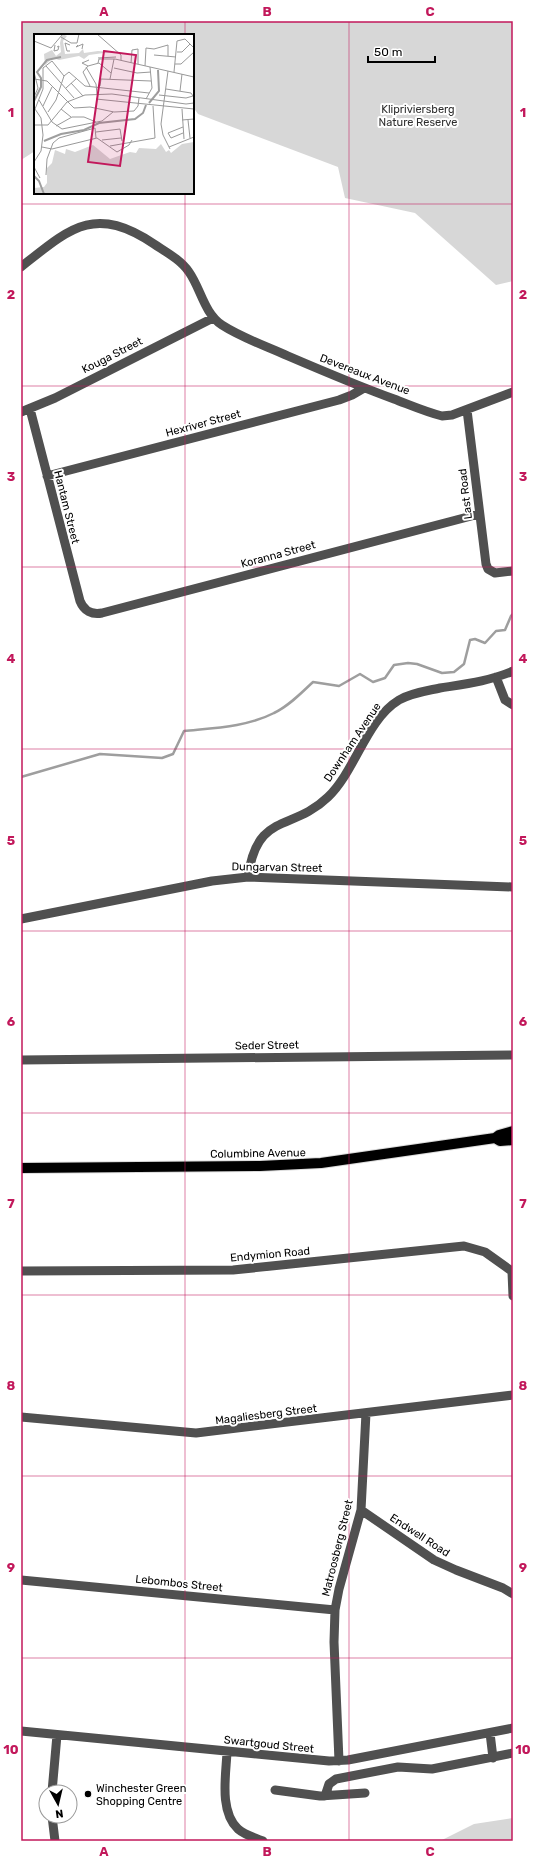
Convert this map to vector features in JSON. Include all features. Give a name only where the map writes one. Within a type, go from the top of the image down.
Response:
[{"type":"main road","name":"Columbine Avenue","points":[[21,1168],[260,1166],[321,1163],[495,1138],[499,1134],[513,1131]]},
{"type":"main road","name":"Columbine Avenue","points":[[495,1138],[500,1141],[513,1140]]},
{"type":"street","points":[[21,267],[61,235],[86,224],[103,223],[121,226],[140,235],[184,266],[191,274],[213,318]]},
{"type":"street","name":"Devereaux Avenue","points":[[213,318],[229,329],[364,388],[442,416],[452,416],[513,392]]},
{"type":"street","name":"Kouga Street","points":[[25,410],[213,318]]},
{"type":"street","name":"Hexriver Street","points":[[47,476],[346,398],[364,388]]},
{"type":"street","name":"Hantam Street","points":[[25,410],[47,476],[70,565],[82,604],[85,609]]},
{"type":"street","name":"Last Road","points":[[467,410],[486,564],[492,573],[501,574],[513,571]]},
{"type":"street","name":"Koranna Street","points":[[85,609],[92,613],[102,613],[479,514]]},
{"type":"street","name":"Downham Avenue","points":[[248,877],[251,858],[258,842],[272,828],[308,811],[327,798],[342,779],[370,732],[391,706],[411,694],[496,677],[513,671]]},
{"type":"street","points":[[496,677],[502,695],[508,703],[513,705]]},
{"type":"street","name":"Dungarvan Street","points":[[21,919],[212,881],[248,877],[513,887]]},
{"type":"street","name":"Seder Street","points":[[21,1060],[513,1055]]},
{"type":"street","name":"Endymion Road","points":[[21,1271],[233,1270],[464,1246],[485,1252],[512,1272]]},
{"type":"street","points":[[512,1272],[513,1296]]},
{"type":"street","name":"Magaliesberg Street","points":[[21,1417],[196,1433],[513,1395]]},
{"type":"street","name":"Matroosberg Street","points":[[339,1761],[334,1642],[335,1610],[338,1589],[361,1510],[366,1413]]},
{"type":"street","name":"Endwell Road","points":[[361,1510],[444,1565],[504,1588],[513,1594]]},
{"type":"street","name":"Lebombos Street","points":[[21,1580],[335,1610]]},
{"type":"street","name":"Swartgoud Street","points":[[21,1731],[316,1761],[339,1761],[513,1728]]},
{"type":"street","points":[[490,1732],[493,1758]]},
{"type":"street","points":[[53,1784],[57,1735]]},
{"type":"street","points":[[228,1752],[226,1798],[229,1815],[240,1830],[263,1841]]},
{"type":"street","points":[[325,1796],[329,1784],[336,1779],[398,1767],[432,1769],[513,1754]]},
{"type":"street","points":[[275,1790],[325,1796],[364,1793]]},
{"type":"street","points":[[53,1824],[55,1841]]},
{"type":"green space","name":"Klipriviersberg Nature Reserve","points":[[21,21],[513,21],[513,281],[496,285],[415,213],[345,198],[338,167],[198,114],[194,108],[194,34],[34,34],[34,152],[21,160]]},
{"type":"green space","points":[[513,1818],[513,1841],[440,1841],[474,1824]]},
{"type":"waterway","points":[[21,777],[100,754],[162,758],[173,754],[184,731],[218,728],[264,718],[285,707],[313,682],[339,686],[360,674],[373,682],[385,678],[394,665],[408,663],[417,664],[442,673],[454,672],[464,664],[470,640],[475,639],[485,643],[496,631],[505,630],[513,614]]},
{"type":"place","name":"Winchester Green Shopping Centre","points":[[88,1794]]}]
